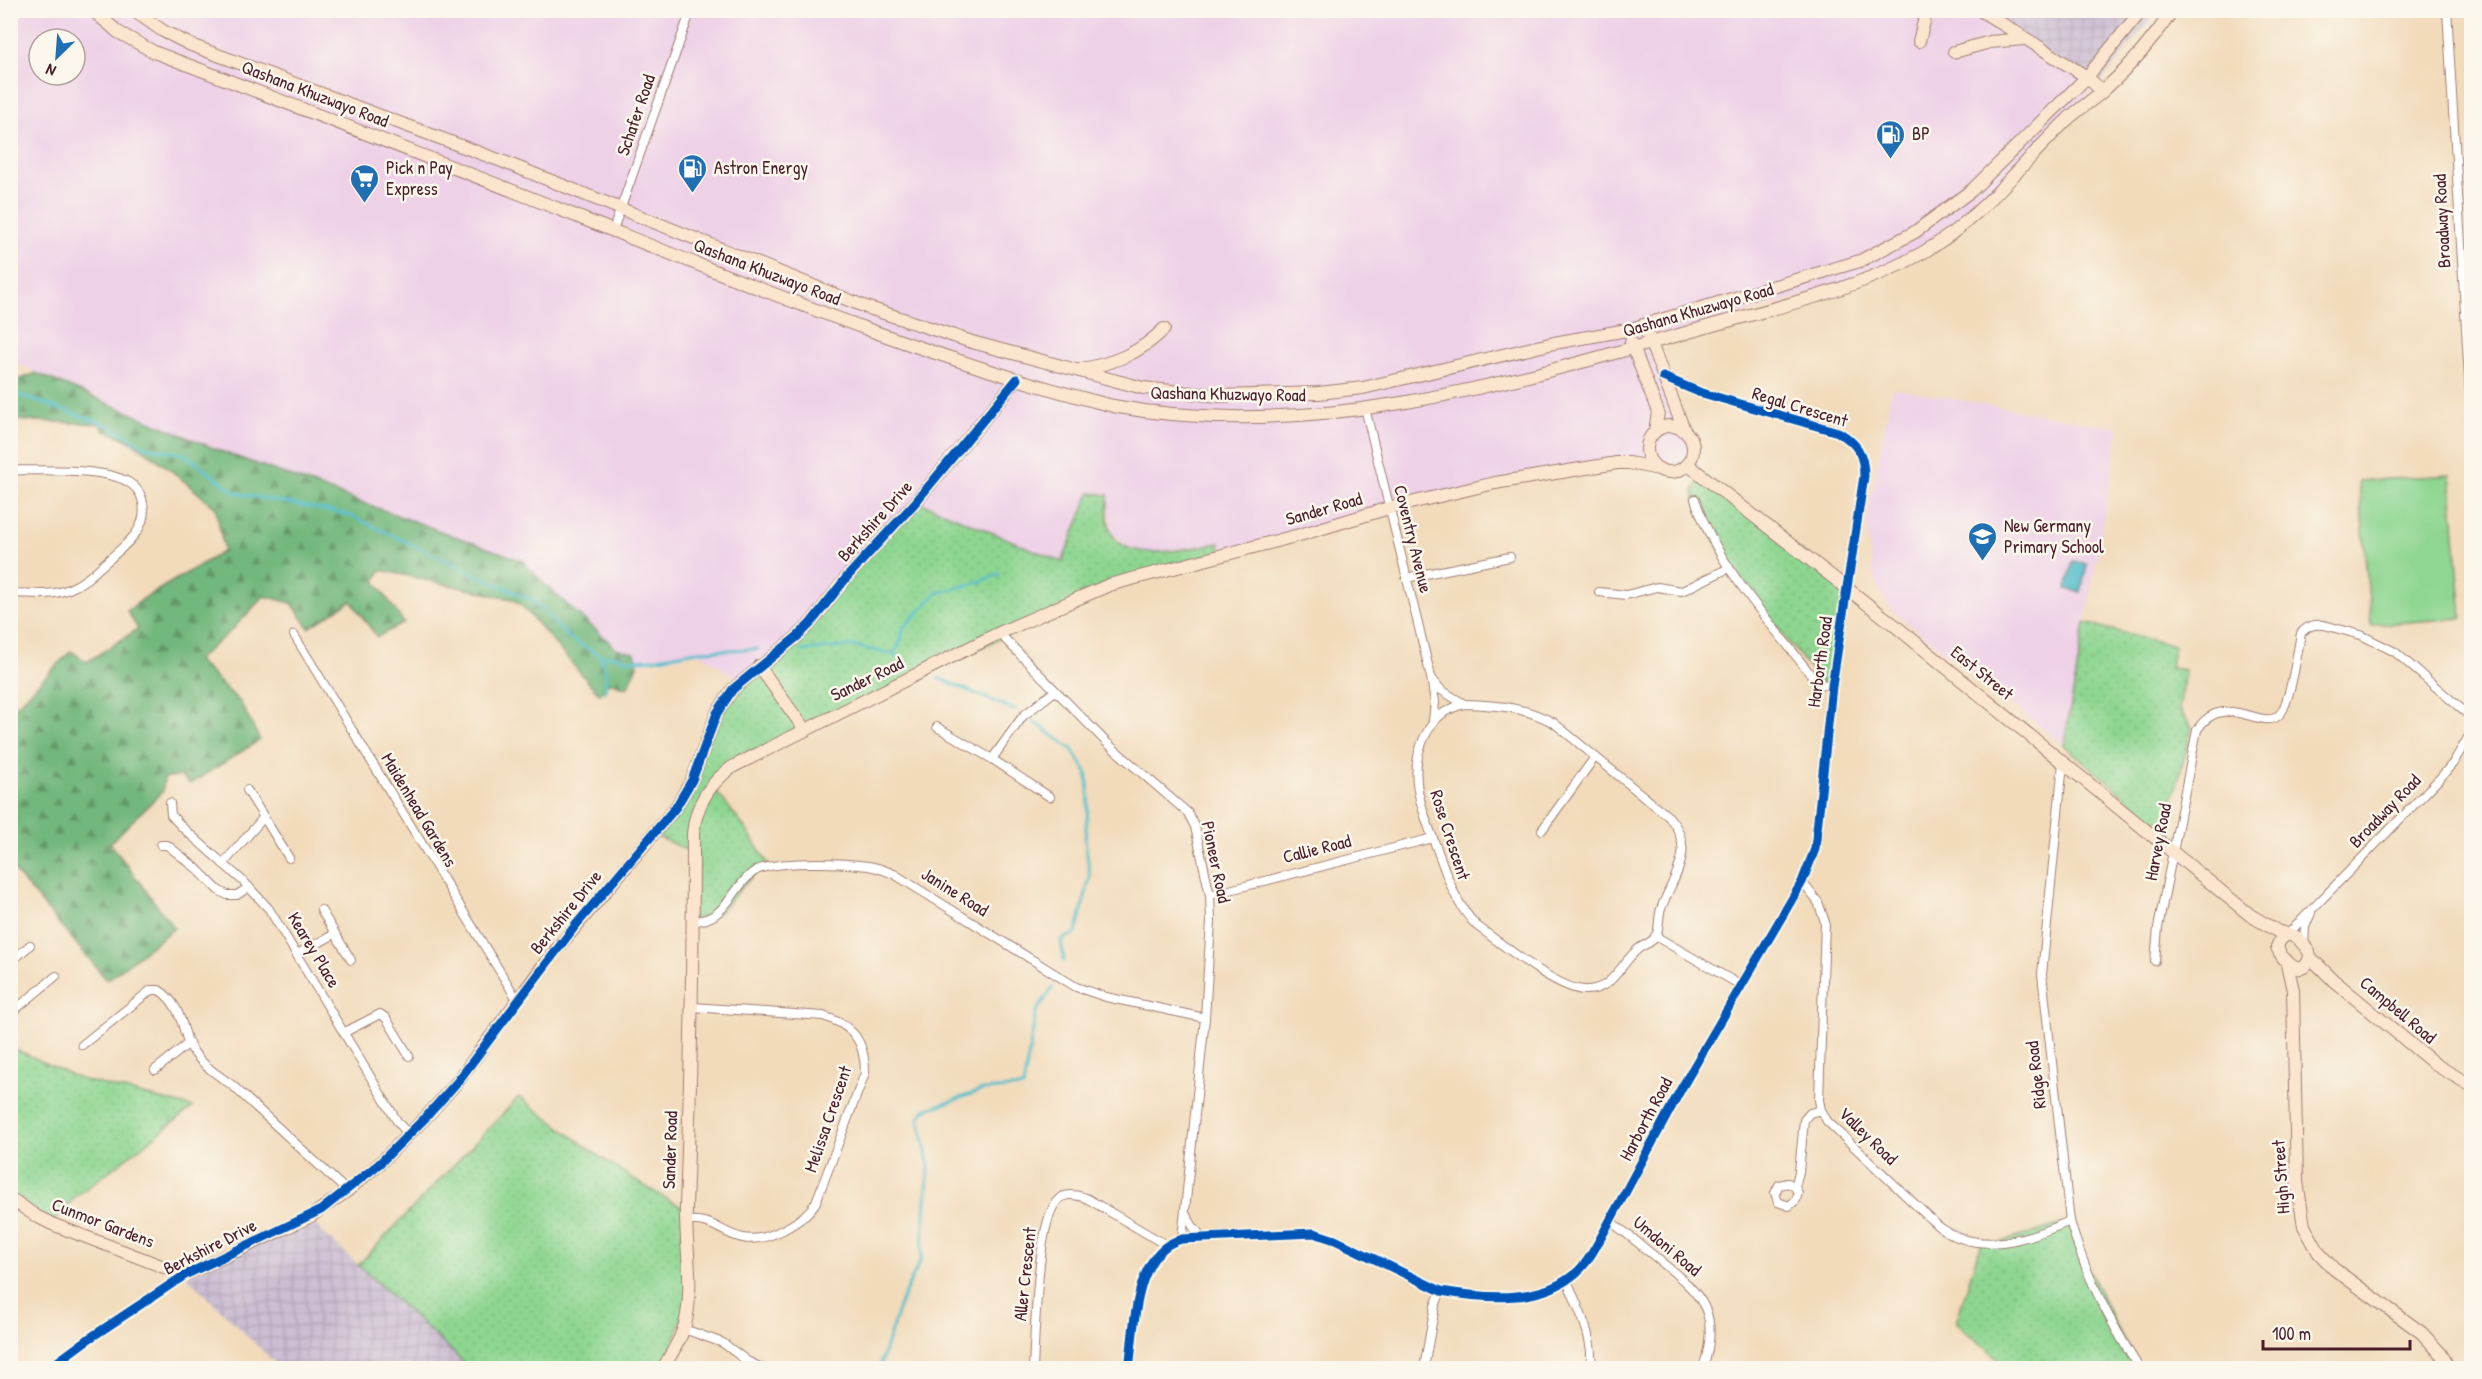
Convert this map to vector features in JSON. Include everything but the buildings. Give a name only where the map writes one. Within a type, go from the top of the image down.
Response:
[{"type":"main road","name":"Qashana Khuzwayo Road","points":[[92,10],[118,32],[154,52],[901,342],[1072,396],[1137,410],[1189,415],[1254,416],[1309,415],[1465,391],[1651,343],[1889,271],[1924,252],[1966,223],[2071,117],[2130,65],[2173,10]]},
{"type":"main road","name":"Qashana Khuzwayo Road","points":[[134,10],[163,32],[190,45],[504,162],[866,307],[972,342],[1143,388],[1219,396],[1318,393],[1363,388],[1544,345],[1627,330],[1850,265],[1897,244],[1972,190],[2087,77],[2142,10]]},
{"type":"main road","points":[[1919,41],[1928,10]]},
{"type":"main road","points":[[1980,10],[2087,77],[2102,91]]},
{"type":"main road","points":[[1954,52],[1989,42],[2024,39]]},
{"type":"main road","points":[[1627,330],[1658,412],[1655,431],[1647,443],[1649,459],[1659,469],[1674,472],[1687,464],[1693,450],[1692,442],[1684,430],[1644,325]]},
{"type":"main road","points":[[1078,370],[1107,364],[1130,355],[1148,344],[1164,329]]},
{"type":"main road","name":"Berkshire Drive","points":[[185,1275],[311,1216],[348,1191],[408,1134],[458,1081],[600,895],[676,807],[692,780],[717,713],[733,689],[810,624],[848,577],[914,504],[1017,379]]},
{"type":"main road","points":[[1655,431],[1669,426],[1684,430]]},
{"type":"main road","name":"Sander Road","points":[[1617,463],[1637,453],[1647,443]]},
{"type":"main road","name":"Sander Road","points":[[663,1368],[677,1346],[684,1329],[689,1285],[686,1221],[693,1007],[693,833],[695,817],[702,800],[719,777],[734,766],[999,633],[1067,602],[1137,576],[1220,556],[1389,508],[1495,483],[1617,463],[1659,469]]},
{"type":"main road","name":"East Street","points":[[1687,464],[1847,588],[2250,915],[2277,947]]},
{"type":"main road","points":[[759,666],[805,730]]},
{"type":"main road","name":"East Street","points":[[2250,915],[2287,934]]},
{"type":"main road","points":[[2287,934],[2297,937],[2304,945],[2304,965],[2293,967],[2277,947],[2280,940],[2287,934]]},
{"type":"main road","name":"High Street","points":[[2286,960],[2293,990],[2297,1182],[2304,1226],[2316,1247],[2334,1269],[2422,1333],[2449,1368]]},
{"type":"main road","name":"Campbell Road","points":[[2304,965],[2333,980],[2436,1065],[2472,1086]]},
{"type":"main road","name":"High Street","points":[[2293,990],[2304,965]]},
{"type":"main road","name":"Cunmor Gardens","points":[[10,1198],[52,1224],[185,1275]]},
{"type":"street","name":"Schafer Road","points":[[613,230],[691,10]]},
{"type":"street","name":"Broadway Road","points":[[2447,10],[2471,427]]},
{"type":"street","name":"Regal Crescent","points":[[1664,377],[1708,395],[1838,432],[1855,444],[1863,460],[1864,476],[1847,588]]},
{"type":"street","name":"Coventry Avenue","points":[[1365,408],[1431,678],[1435,702],[1433,721]]},
{"type":"street","points":[[10,470],[111,475],[134,486],[141,495],[145,510],[142,524],[135,534],[79,584],[52,594],[10,593]]},
{"type":"street","name":"Harborth Road","points":[[1695,499],[1708,534],[1729,568],[1814,679],[1820,684],[1833,686]]},
{"type":"street","points":[[1406,578],[1510,557]]},
{"type":"street","points":[[1599,592],[1626,594],[1658,587],[1682,591],[1729,568]]},
{"type":"street","name":"Harborth Road","points":[[1166,1245],[1182,1239],[1314,1233],[1335,1240],[1441,1290],[1512,1296],[1541,1292],[1567,1280],[1586,1262],[1681,1089],[1802,882],[1815,849],[1833,686],[1847,588]]},
{"type":"street","name":"Harvey Road","points":[[2156,961],[2158,928],[2197,730],[2209,716],[2221,711],[2271,719],[2280,715],[2286,704],[2301,633],[2309,626],[2316,624],[2361,635],[2385,646],[2472,717]]},
{"type":"street","name":"Pioneer Road","points":[[999,633],[1115,751],[1188,813],[1195,827],[1210,895],[1211,921],[1205,1018],[1182,1239]]},
{"type":"street","name":"Maidenhead Gardens","points":[[294,635],[473,931],[518,1001]]},
{"type":"street","points":[[1431,678],[1441,690],[1464,704]]},
{"type":"street","points":[[992,759],[1023,716],[1055,691]]},
{"type":"street","points":[[1433,721],[1446,710],[1464,704],[1498,705],[1532,712],[1554,723],[1669,817],[1679,830],[1683,857],[1662,907],[1655,936],[1742,986]]},
{"type":"street","name":"Rose Crescent","points":[[1433,721],[1422,741],[1415,767],[1420,804],[1452,892],[1466,915],[1519,956],[1572,988],[1586,990],[1605,985],[1637,950],[1651,942],[1655,936]]},
{"type":"street","points":[[937,727],[1050,797]]},
{"type":"street","name":"Broadway Road","points":[[2287,934],[2441,777],[2453,763],[2472,731]]},
{"type":"street","points":[[1542,830],[1595,758]]},
{"type":"street","name":"Ridge Road","points":[[2063,763],[2042,974],[2070,1221],[2077,1247],[2097,1296],[2139,1368]]},
{"type":"street","points":[[247,790],[289,858]]},
{"type":"street","name":"Kearey Place","points":[[170,803],[171,815],[249,887],[269,909],[397,1121],[408,1134]]},
{"type":"street","points":[[223,864],[264,817]]},
{"type":"street","name":"Callie Road","points":[[1210,895],[1432,838]]},
{"type":"street","points":[[161,844],[167,845],[196,868],[222,893],[237,895],[249,887]]},
{"type":"street","name":"Janine Road","points":[[693,921],[708,919],[718,914],[753,872],[765,866],[808,864],[874,867],[894,874],[1076,987],[1106,997],[1205,1018]]},
{"type":"street","name":"Valley Road","points":[[1802,882],[1818,902],[1825,922],[1819,1100],[1827,1121],[1938,1226],[1954,1236],[1987,1242],[2014,1241],[2070,1221]]},
{"type":"street","name":"Broadway Road","points":[[2304,945],[2305,927],[2314,907]]},
{"type":"street","points":[[321,910],[351,960]]},
{"type":"street","points":[[297,954],[335,934]]},
{"type":"street","points":[[10,963],[30,945]]},
{"type":"street","points":[[10,1014],[56,976]]},
{"type":"street","points":[[82,1045],[154,989],[168,997],[182,1017],[189,1043],[211,1071],[232,1085],[348,1191]]},
{"type":"street","name":"Melissa Crescent","points":[[686,1221],[708,1222],[735,1235],[748,1238],[781,1230],[800,1221],[810,1212],[816,1202],[865,1072],[865,1058],[858,1040],[847,1027],[834,1019],[758,1010],[693,1007]]},
{"type":"street","points":[[345,1032],[380,1014],[386,1018],[409,1056]]},
{"type":"street","points":[[154,1070],[189,1043]]},
{"type":"street","points":[[1795,1187],[1799,1172],[1804,1120],[1809,1113],[1821,1110]]},
{"type":"street","name":"Aller Crescent","points":[[1033,1368],[1043,1243],[1050,1211],[1058,1200],[1075,1195],[1088,1199],[1166,1245]]},
{"type":"street","points":[[1186,1215],[1203,1238]]},
{"type":"street","name":"Umdoni Road","points":[[1610,1221],[1697,1293],[1710,1321],[1710,1340],[1702,1368]]},
{"type":"street","points":[[1129,1368],[1143,1279],[1157,1252],[1166,1245]]},
{"type":"street","name":"Berkshire Drive","points":[[49,1368],[185,1275]]},
{"type":"street","points":[[1567,1280],[1588,1333],[1592,1356],[1591,1368]]},
{"type":"street","points":[[1424,1368],[1435,1306],[1441,1290]]},
{"type":"street","points":[[684,1329],[723,1343],[747,1361],[762,1368]]},
{"type":"shaded area","points":[[1980,10],[2097,86],[1965,221],[1888,270],[1651,342],[1702,475],[1687,466],[1615,464],[1495,484],[1220,557],[1219,543],[1149,553],[1125,546],[1111,531],[1108,495],[1090,493],[1062,562],[917,501],[811,624],[741,681],[699,653],[638,664],[635,653],[616,648],[542,582],[523,561],[218,450],[11,361],[10,11]]},
{"type":"shaded area","points":[[1980,11],[2157,11],[2097,86]]},
{"type":"shaded area","name":"New Germany Primary School","points":[[1892,388],[2119,428],[2064,745],[1891,610],[1880,591],[1873,575],[1866,524]]},
{"type":"shaded area","points":[[311,1216],[320,1230],[470,1368],[280,1368],[186,1276]]},
{"type":"green space","points":[[36,373],[218,450],[523,561],[542,582],[616,648],[635,653],[638,664],[627,688],[609,682],[600,694],[523,607],[512,599],[381,570],[375,581],[404,623],[377,637],[351,601],[309,628],[292,603],[264,596],[233,629],[197,660],[240,702],[260,740],[190,784],[181,776],[164,778],[163,791],[110,843],[174,928],[107,980],[11,867],[11,711],[71,651],[87,662],[138,629],[127,611],[146,597],[224,551],[216,508],[132,442],[104,431],[100,424],[12,420],[11,379],[21,379]]},
{"type":"green space","points":[[1702,475],[1847,587],[1833,687],[1824,686],[1728,567],[1695,499],[1694,489]]},
{"type":"green space","points":[[2450,475],[2462,618],[2371,625],[2359,481]]},
{"type":"green space","points":[[1090,493],[1108,495],[1109,528],[1119,542],[1130,549],[1161,552],[1220,543],[1220,557],[1110,586],[745,760],[712,786],[745,828],[769,865],[761,867],[718,913],[693,921],[693,853],[652,834],[675,807],[716,713],[778,653],[917,501],[1062,562]]},
{"type":"green space","points":[[2085,623],[2175,646],[2170,668],[2185,670],[2179,709],[2192,728],[2165,830],[2064,745]]},
{"type":"green space","points":[[17,1050],[80,1079],[193,1107],[74,1198],[52,1223],[11,1197],[10,1057]]},
{"type":"green space","points":[[519,1097],[621,1171],[686,1209],[689,1300],[664,1368],[470,1368],[358,1265]]},
{"type":"green space","points":[[2069,1222],[2077,1248],[2138,1368],[2049,1368],[2042,1361],[2028,1368],[2009,1368],[1956,1323],[1981,1242],[1999,1243]]},
{"type":"water","points":[[2073,561],[2087,564],[2081,592],[2066,589]]},
{"type":"waterway","points":[[10,392],[110,426],[145,447],[184,454],[236,493],[349,515],[533,601],[569,638],[601,656],[606,676],[605,692]]},
{"type":"waterway","points":[[801,651],[853,646],[892,654],[899,646],[904,627],[937,593],[976,583],[999,574]]},
{"type":"waterway","points":[[601,656],[616,656],[627,660],[653,659],[697,651],[758,649]]},
{"type":"waterway","points":[[892,654],[905,661]]},
{"type":"waterway","points":[[938,678],[1015,710]]},
{"type":"waterway","points":[[1031,720],[1072,749],[1087,773],[1089,797],[1085,839],[1090,877],[1076,933],[1061,940],[1064,961]]},
{"type":"waterway","points":[[879,1368],[900,1304],[921,1259],[929,1166],[919,1118],[925,1110],[983,1090],[1023,1087],[1036,1012],[1053,987]]},
{"type":"cycle path","points":[[1129,1368],[1135,1313],[1145,1275],[1154,1259],[1166,1246],[1182,1239],[1314,1233],[1335,1240],[1441,1291],[1474,1296],[1526,1295],[1558,1285],[1572,1276],[1584,1265],[1595,1248],[1681,1089],[1802,882],[1815,849],[1832,686],[1864,476],[1863,461],[1855,445],[1838,432],[1699,392],[1663,377]]},
{"type":"cycle path","points":[[49,1368],[185,1275],[321,1210],[379,1164],[426,1117],[458,1081],[575,926],[676,807],[692,780],[717,713],[733,689],[810,624],[847,577],[914,504],[1017,379]]},
{"type":"place","name":"BP","points":[[1891,160]]},
{"type":"place","name":"Astron Energy","points":[[693,194]]},
{"type":"place","name":"Pick n Pay Express","points":[[365,204]]},
{"type":"place","name":"New Germany Primary School","points":[[1983,562]]}]
